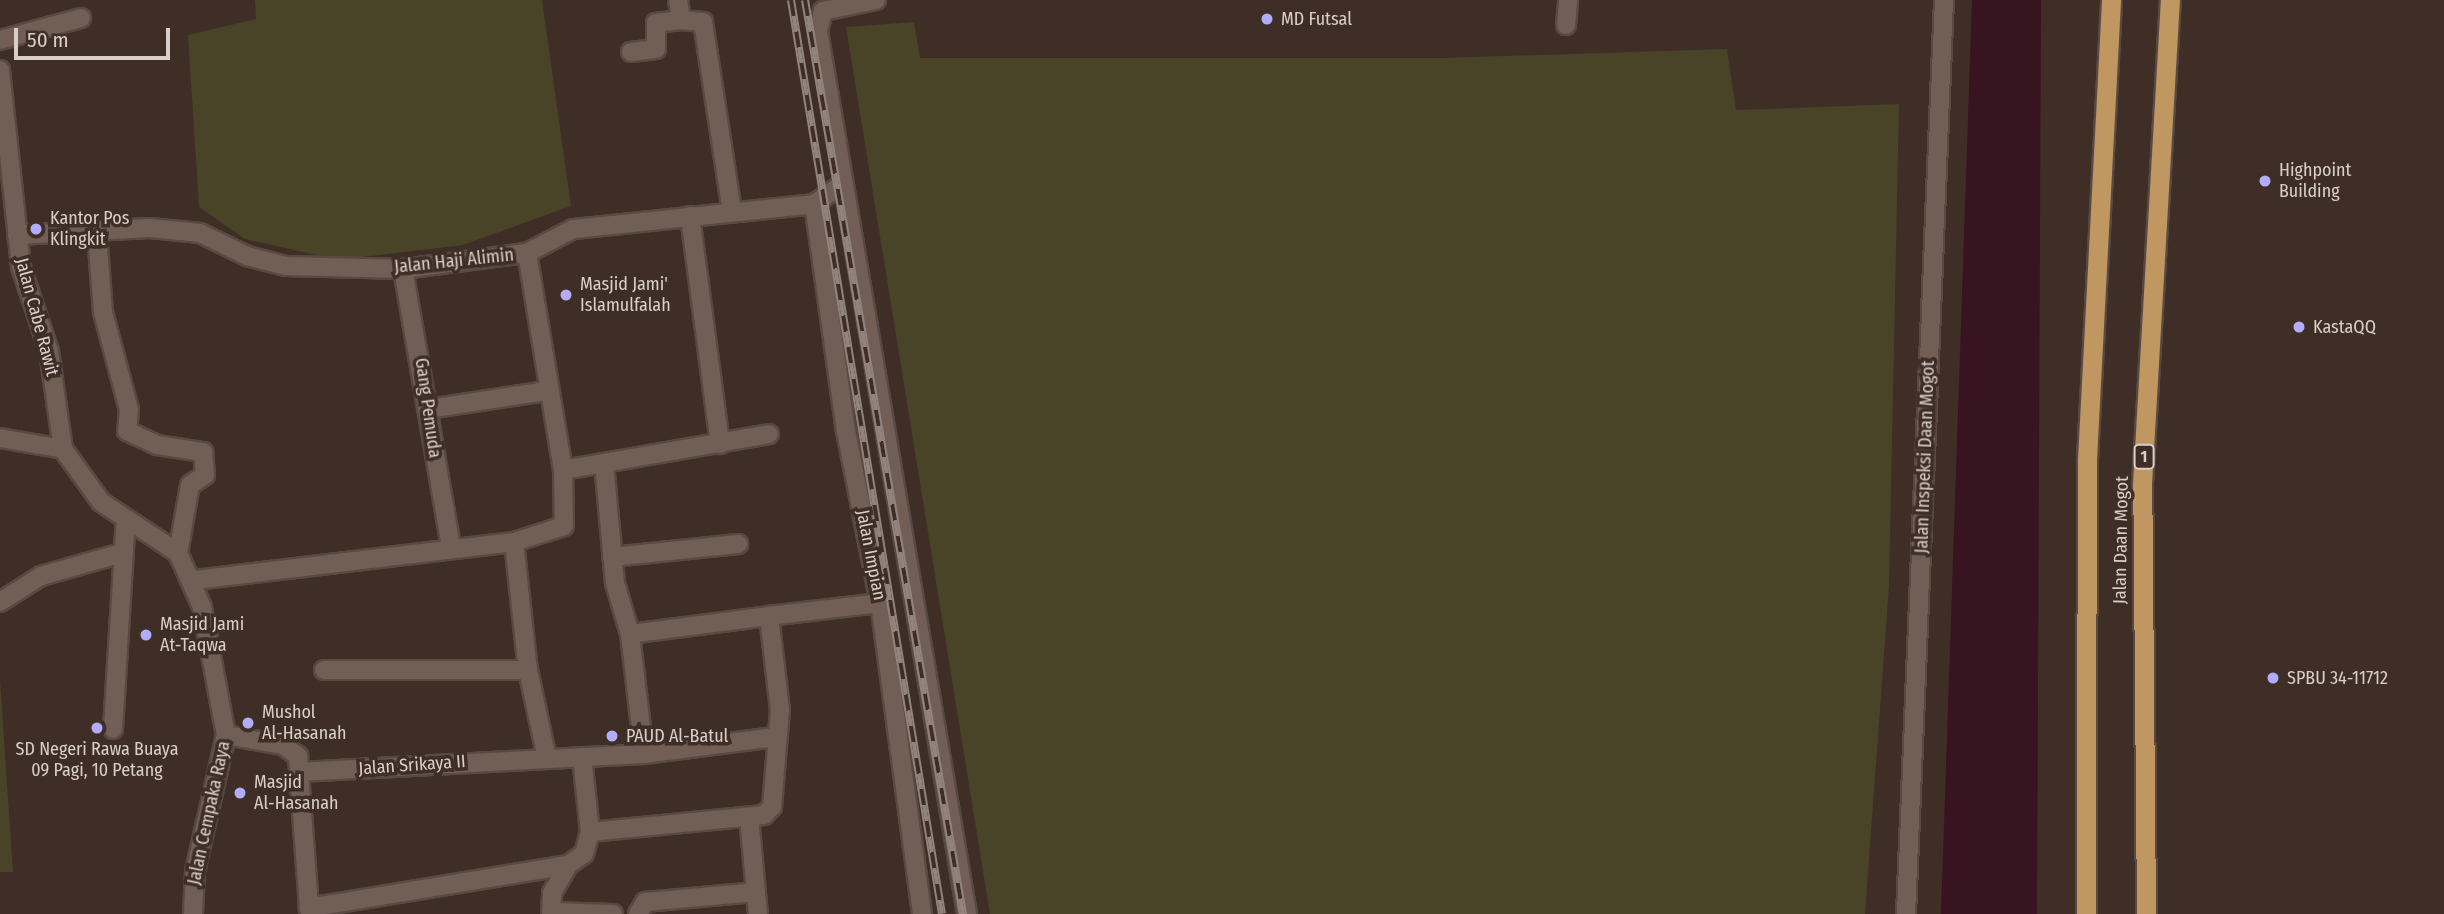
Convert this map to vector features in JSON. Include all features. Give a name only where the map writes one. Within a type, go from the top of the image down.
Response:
[{"type":"highway","name":"Jalan Daan Mogot","points":[[2086,914],[2087,459],[2111,0]]},
{"type":"highway","name":"Jalan Daan Mogot","points":[[2146,914],[2142,485],[2170,0]]},
{"type":"street","points":[[678,0],[681,20]]},
{"type":"street","points":[[874,0],[818,16],[841,185],[967,914]]},
{"type":"street","points":[[1566,25],[1568,0]]},
{"type":"street","name":"Jalan Inspeksi Daan Mogot","points":[[1906,914],[1944,0]]},
{"type":"street","points":[[0,40],[80,18]]},
{"type":"street","points":[[631,52],[656,49],[656,23],[681,20],[703,22],[732,211]]},
{"type":"street","name":"Jalan Cabe Rawit","points":[[0,69],[17,235],[54,371],[64,449],[80,480],[126,519],[178,553]]},
{"type":"street","points":[[810,204],[841,185]]},
{"type":"street","name":"Jalan Haji Alimin","points":[[17,235],[200,233],[247,256],[286,266],[403,269],[527,253],[573,229],[810,204]]},
{"type":"street","name":"Jalan Impian","points":[[810,204],[846,431],[880,603],[922,914]]},
{"type":"street","points":[[690,216],[720,444]]},
{"type":"street","points":[[97,233],[103,312],[129,410],[127,430],[157,445],[203,452],[205,475],[190,485],[178,553]]},
{"type":"street","points":[[195,580],[514,542],[564,526],[563,470],[545,391],[527,253]]},
{"type":"street","name":"Gang Pemuda","points":[[403,269],[451,548]]},
{"type":"street","points":[[428,409],[545,391]]},
{"type":"street","points":[[563,470],[769,434]]},
{"type":"street","points":[[0,438],[64,449]]},
{"type":"street","points":[[604,463],[612,557],[630,634],[644,754]]},
{"type":"street","points":[[113,729],[126,519]]},
{"type":"street","points":[[514,542],[528,670],[547,759]]},
{"type":"street","points":[[612,557],[738,544]]},
{"type":"street","points":[[0,603],[41,576],[122,553]]},
{"type":"street","name":"Jalan Cempaka Raya","points":[[178,553],[195,580],[226,735],[195,871],[193,914]]},
{"type":"street","points":[[630,634],[880,603]]},
{"type":"street","points":[[590,832],[749,817],[772,807],[775,737],[780,710],[769,616]]},
{"type":"street","points":[[324,670],[528,670]]},
{"type":"street","points":[[226,735],[283,745],[299,756],[307,911],[568,865],[584,854],[590,832],[582,757]]},
{"type":"street","name":"Jalan Srikaya II","points":[[299,772],[644,754],[775,737]]},
{"type":"street","points":[[749,817],[758,914]]},
{"type":"street","points":[[568,865],[552,893],[551,913],[614,914]]},
{"type":"street","points":[[638,914],[645,902],[756,892]]},
{"type":"shaded area","points":[[255,0],[542,0],[571,206],[463,245],[338,260],[245,239],[199,207],[188,35],[256,19]]},
{"type":"shaded area","points":[[1972,0],[2041,0],[2037,914],[1941,914]]},
{"type":"shaded area","points":[[914,22],[920,58],[1442,58],[1727,49],[1736,110],[1899,104],[1889,586],[1865,914],[990,914],[846,27]]},
{"type":"shaded area","points":[[0,680],[13,872],[0,872]]},
{"type":"railway","points":[[791,0],[942,914]]},
{"type":"railway","points":[[805,0],[963,914]]},
{"type":"place","name":"MD Futsal","points":[[1267,19]]},
{"type":"place","name":"Highpoint Building","points":[[2265,181]]},
{"type":"place","name":"Kantor Pos Klingkit","points":[[36,229]]},
{"type":"place","name":"Masjid Jami' Islamulfalah","points":[[566,295]]},
{"type":"place","name":"KastaQQ","points":[[2299,327]]},
{"type":"place","name":"Masjid Jami At-Taqwa","points":[[146,635]]},
{"type":"place","name":"SPBU 34-11712","points":[[2273,678]]},
{"type":"place","name":"Mushol Al-Hasanah","points":[[248,723]]},
{"type":"place","name":"SD Negeri Rawa Buaya 09 Pagi, 10 Petang","points":[[97,728]]},
{"type":"place","name":"PAUD Al-Batul","points":[[612,736]]},
{"type":"place","name":"Masjid Al-Hasanah","points":[[240,793]]}]
